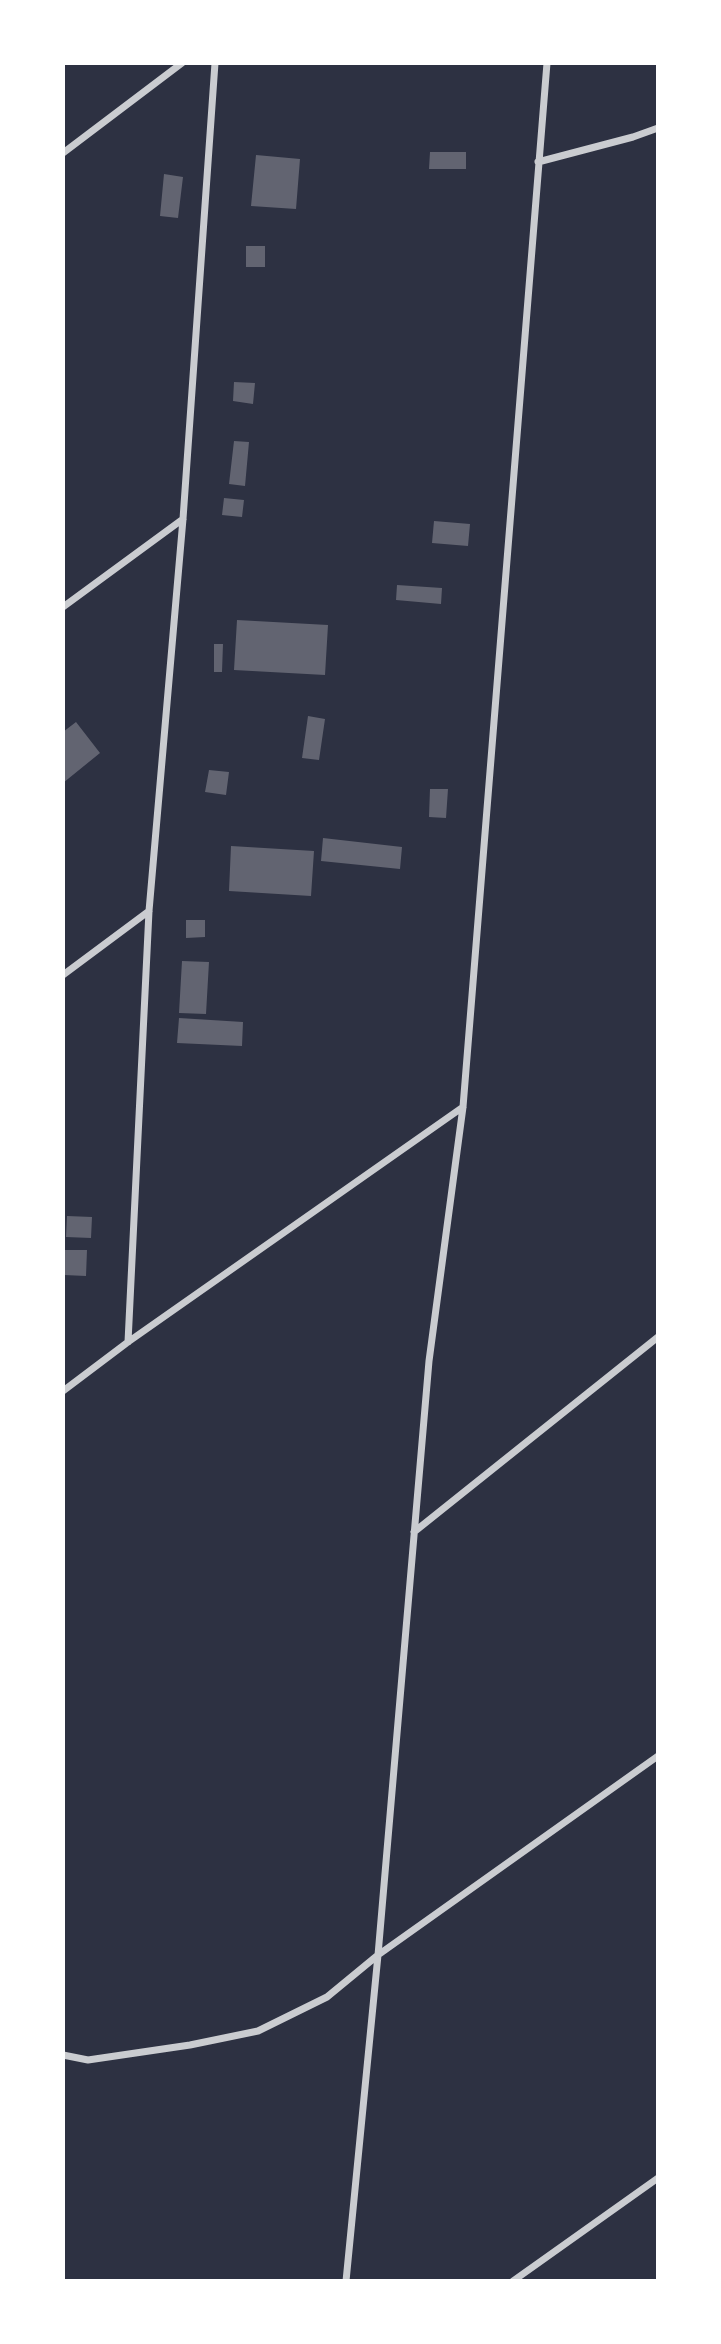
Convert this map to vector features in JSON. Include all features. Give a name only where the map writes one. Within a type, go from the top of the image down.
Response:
[{"type":"street","points":[[63,153],[182,63]]},
{"type":"street","points":[[128,1342],[149,911],[183,519],[215,63]]},
{"type":"street","points":[[346,2281],[378,1955],[429,1361],[463,1107],[547,63]]},
{"type":"street","points":[[538,162],[658,128]]},
{"type":"street","points":[[63,607],[183,519]]},
{"type":"street","points":[[63,975],[149,911]]},
{"type":"street","points":[[63,1391],[128,1342],[463,1107]]},
{"type":"street","points":[[414,1532],[658,1336]]},
{"type":"street","points":[[63,2055],[88,2060],[190,2045],[258,2031],[327,1997],[378,1955],[658,1756]]},
{"type":"street","points":[[513,2281],[658,2178]]},
{"type":"building","points":[[430,152],[466,152],[466,169],[429,169]]},
{"type":"building","points":[[256,155],[300,159],[296,209],[251,206]]},
{"type":"building","points":[[164,174],[183,177],[178,218],[160,216]]},
{"type":"building","points":[[246,246],[265,246],[265,267],[246,267]]},
{"type":"building","points":[[234,382],[255,383],[253,404],[233,401]]},
{"type":"building","points":[[234,441],[249,442],[245,486],[229,484]]},
{"type":"building","points":[[224,498],[244,500],[242,517],[222,515]]},
{"type":"building","points":[[434,521],[470,524],[468,546],[432,543]]},
{"type":"building","points":[[397,585],[442,588],[441,604],[396,600]]},
{"type":"building","points":[[237,620],[328,625],[325,675],[234,670]]},
{"type":"building","points":[[214,644],[223,644],[222,672],[214,672]]},
{"type":"building","points":[[308,716],[325,719],[319,760],[302,758]]},
{"type":"building","points":[[76,722],[100,753],[63,783],[63,732]]},
{"type":"building","points":[[209,770],[229,772],[226,795],[205,792]]},
{"type":"building","points":[[430,789],[448,789],[446,818],[429,817]]},
{"type":"building","points":[[323,838],[402,847],[400,869],[321,861]]},
{"type":"building","points":[[231,846],[314,851],[311,896],[229,891]]},
{"type":"building","points":[[186,920],[205,920],[205,937],[186,938]]},
{"type":"building","points":[[182,961],[209,962],[206,1014],[179,1013]]},
{"type":"building","points":[[179,1018],[243,1022],[242,1046],[177,1043]]},
{"type":"building","points":[[67,1216],[92,1217],[91,1238],[66,1237]]},
{"type":"building","points":[[65,1250],[87,1250],[86,1276],[64,1275]]}]
